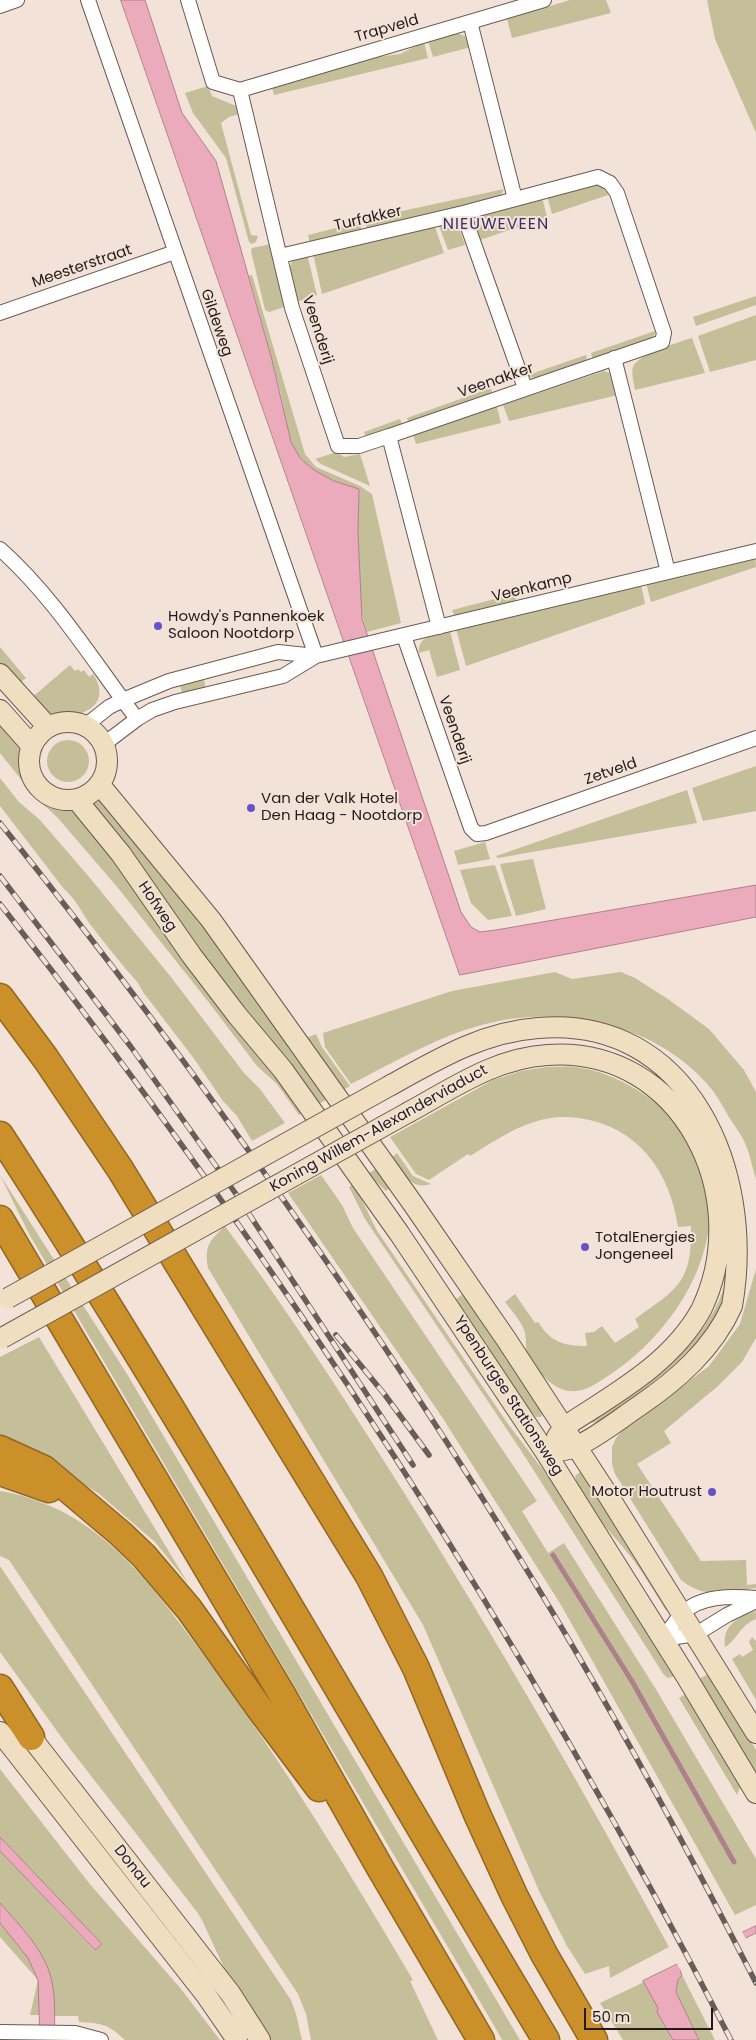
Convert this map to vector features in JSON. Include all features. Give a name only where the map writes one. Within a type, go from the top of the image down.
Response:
[{"type":"highway","points":[[0,997],[89,1121],[354,1551],[397,1629],[424,1685],[489,1842],[526,1918],[594,2040]]},
{"type":"highway","points":[[0,1136],[59,1226],[189,1436],[546,2040]]},
{"type":"highway","points":[[0,1219],[283,1696],[379,1866],[478,2034]]},
{"type":"highway","points":[[0,1449],[44,1469],[121,1534],[157,1570],[183,1602],[260,1709],[379,1866]]},
{"type":"highway","points":[[0,1472],[22,1478],[64,1496],[91,1511],[121,1534]]},
{"type":"highway","points":[[0,1688],[31,1737]]},
{"type":"main road","points":[[0,674],[48,727]]},
{"type":"main road","points":[[0,710],[32,746]]},
{"type":"main road","points":[[66,722],[86,726],[96,733],[104,744],[108,765],[105,776],[100,785],[90,794],[77,800],[66,801],[56,799],[46,794],[32,777],[29,767],[29,756],[32,746],[41,732],[48,727],[66,722]]},
{"type":"main road","name":"Hofweg","points":[[100,785],[205,912],[262,992]]},
{"type":"main road","name":"Hofweg","points":[[77,800],[116,849],[181,942],[237,1015]]},
{"type":"main road","name":"Ypenburgse Stationsweg","points":[[262,992],[414,1204],[564,1427],[696,1634],[756,1733]]},
{"type":"main road","name":"Ypenburgse Stationsweg","points":[[237,1015],[283,1070],[399,1232],[546,1453],[663,1639],[756,1792]]},
{"type":"main road","name":"Koning Willem-Alexanderviaduct","points":[[0,1303],[457,1049],[488,1037],[536,1028],[577,1028],[598,1033],[629,1043],[666,1064],[698,1092],[717,1116],[734,1148],[744,1178],[749,1220],[746,1261],[742,1279],[731,1307],[710,1342],[681,1373],[648,1400],[577,1447],[546,1453]]},
{"type":"main road","name":"Koning Willem-Alexanderviaduct","points":[[1,1338],[475,1075],[496,1066],[538,1056],[575,1056],[602,1061],[636,1074],[649,1082],[683,1113],[707,1150],[719,1186],[724,1221],[720,1262],[705,1303],[684,1334],[657,1363],[564,1427],[546,1453]]},
{"type":"main road","name":"Donau","points":[[0,1698],[214,1972],[260,2040]]},
{"type":"main road","name":"Donau","points":[[0,1732],[201,1988],[237,2040]]},
{"type":"street","points":[[0,6],[17,0]]},
{"type":"street","name":"Gildeweg","points":[[88,0],[316,656]]},
{"type":"street","points":[[188,0],[212,82],[240,90]]},
{"type":"street","name":"Trapveld","points":[[240,90],[544,0]]},
{"type":"street","points":[[470,22],[515,199]]},
{"type":"street","name":"Veenderij","points":[[240,90],[292,308],[338,446],[360,446],[389,436]]},
{"type":"street","name":"Turfakker","points":[[280,256],[463,214],[598,177],[610,183],[618,193],[635,248]]},
{"type":"street","points":[[463,214],[524,388]]},
{"type":"street","name":"Veenakker","points":[[389,436],[662,342],[664,333],[635,248]]},
{"type":"street","name":"Meesterstraat","points":[[0,313],[174,252]]},
{"type":"street","points":[[614,358],[668,572]]},
{"type":"street","points":[[389,436],[439,627]]},
{"type":"street","points":[[0,549],[38,587],[64,619],[137,719]]},
{"type":"street","name":"Veenkamp","points":[[86,726],[109,707],[169,681],[278,652],[316,656],[331,653],[756,550]]},
{"type":"street","name":"Veenderij","points":[[404,636],[471,828],[477,834]]},
{"type":"street","name":"Veenkamp","points":[[104,744],[152,710],[176,702],[283,676],[316,656]]},
{"type":"street","name":"Zetveld","points":[[477,834],[486,833],[756,738]]},
{"type":"street","points":[[663,1639],[682,1613],[698,1603],[710,1599],[738,1597],[756,1600]]},
{"type":"street","points":[[663,1639],[696,1634],[756,1600]]},
{"type":"street","points":[[0,2032],[75,2033],[101,2040]]},
{"type":"shaded area","points":[[121,0],[145,0],[182,113],[216,161],[272,360],[291,442],[300,458],[314,470],[334,481],[359,489],[358,532],[362,619],[461,912],[471,927],[480,932],[496,930],[756,885],[756,917],[460,975]]},
{"type":"shaded area","points":[[570,0],[606,0],[611,13],[512,38],[507,19]]},
{"type":"shaded area","points":[[707,0],[756,0],[756,133],[715,39]]},
{"type":"shaded area","points":[[456,33],[465,36],[471,47],[433,57],[428,41]]},
{"type":"shaded area","points":[[424,42],[428,58],[274,95],[272,87],[369,58],[400,54]]},
{"type":"shaded area","points":[[208,86],[212,96],[236,106],[240,114],[229,117],[221,123],[251,235],[258,236],[256,242],[251,244],[226,158],[193,113],[185,93]]},
{"type":"shaded area","points":[[592,185],[602,187],[608,195],[552,214],[547,196]]},
{"type":"shaded area","points":[[504,189],[501,195],[492,201],[367,230],[365,219]]},
{"type":"shaded area","points":[[542,197],[547,217],[480,240],[477,226],[481,216],[497,208]]},
{"type":"shaded area","points":[[451,221],[459,228],[465,245],[448,250],[438,223]]},
{"type":"shaded area","points":[[360,222],[362,231],[310,244],[308,235]]},
{"type":"shaded area","points":[[434,224],[444,253],[322,294],[313,253]]},
{"type":"shaded area","points":[[271,244],[287,306],[269,312],[265,310],[251,251],[252,248]]},
{"type":"shaded area","points":[[307,254],[317,295],[296,302],[290,267],[292,261]]},
{"type":"shaded area","points":[[252,275],[305,454],[316,467],[360,486],[372,494],[401,623],[367,632],[358,581],[359,489],[334,481],[319,473],[305,463],[291,443],[281,395],[249,276]]},
{"type":"shaded area","points":[[756,296],[756,305],[696,326],[693,317]]},
{"type":"shaded area","points":[[756,315],[756,360],[710,372],[698,336]]},
{"type":"shaded area","points":[[655,331],[649,342],[593,361],[591,353]]},
{"type":"shaded area","points":[[692,338],[705,373],[635,390],[632,372],[636,362],[650,353]]},
{"type":"shaded area","points":[[586,355],[588,363],[539,379],[528,375]]},
{"type":"shaded area","points":[[604,371],[612,374],[618,395],[509,421],[503,405]]},
{"type":"shaded area","points":[[491,388],[493,396],[409,424],[407,418]]},
{"type":"shaded area","points":[[497,407],[501,423],[416,444],[413,434]]},
{"type":"shaded area","points":[[400,419],[403,426],[367,439],[364,432]]},
{"type":"shaded area","points":[[337,452],[344,457],[360,454],[370,486],[321,464],[315,459]]},
{"type":"shaded area","points":[[755,556],[756,567],[651,602],[646,583]]},
{"type":"shaded area","points":[[641,584],[645,604],[466,666],[456,629]]},
{"type":"shaded area","points":[[514,594],[517,603],[455,616],[452,610]]},
{"type":"shaded area","points":[[450,631],[460,670],[437,677],[429,650],[419,653],[419,647],[421,642],[429,636]]},
{"type":"shaded area","points":[[0,647],[26,678],[18,685],[0,665]]},
{"type":"shaded area","points":[[70,665],[75,671],[78,669],[81,672],[84,670],[89,677],[93,674],[99,686],[99,695],[96,703],[81,713],[70,715],[46,712],[30,699]]},
{"type":"shaded area","points":[[203,676],[206,688],[183,695],[179,683]]},
{"type":"shaded area","points":[[3,723],[21,745],[23,772],[36,795],[48,803],[77,812],[303,1113],[299,1115],[277,1084],[257,1066],[118,888],[57,817],[35,797],[0,753],[0,726]]},
{"type":"shaded area","points":[[72,740],[80,743],[86,749],[89,761],[86,773],[80,779],[64,782],[56,779],[50,773],[47,757],[50,749],[56,743]]},
{"type":"shaded area","points":[[756,766],[756,811],[703,821],[692,788]]},
{"type":"shaded area","points":[[0,778],[19,802],[40,820],[90,878],[171,977],[244,1073],[260,1089],[285,1123],[252,1141],[237,1116],[223,1101],[138,983],[89,923],[75,901],[0,806]]},
{"type":"shaded area","points":[[687,790],[697,823],[498,858],[496,856]]},
{"type":"shaded area","points":[[99,798],[137,835],[329,1098],[317,1105],[257,1030],[89,805]]},
{"type":"shaded area","points":[[485,842],[490,859],[458,865],[454,851]]},
{"type":"shaded area","points":[[533,859],[546,909],[516,916],[500,864]]},
{"type":"shaded area","points":[[495,865],[512,916],[488,920],[471,903],[460,870]]},
{"type":"shaded area","points":[[555,972],[572,979],[621,972],[635,978],[668,999],[709,1029],[744,1070],[756,1092],[756,1179],[742,1136],[713,1091],[691,1068],[666,1049],[638,1035],[608,1025],[576,1019],[544,1017],[513,1019],[482,1025],[431,1043],[351,1084],[325,1047],[323,1033],[452,991]]},
{"type":"shaded area","points":[[316,1034],[322,1047],[350,1086],[343,1090],[306,1038]]},
{"type":"shaded area","points":[[547,1067],[574,1067],[605,1074],[621,1081],[652,1100],[677,1124],[685,1137],[706,1183],[710,1197],[710,1223],[705,1248],[696,1273],[670,1318],[653,1338],[614,1372],[595,1385],[574,1391],[567,1391],[555,1386],[536,1367],[527,1352],[524,1330],[505,1302],[515,1294],[535,1323],[538,1322],[548,1334],[564,1344],[587,1346],[585,1333],[594,1332],[602,1326],[615,1343],[639,1327],[635,1319],[672,1291],[680,1282],[689,1260],[691,1245],[691,1226],[678,1227],[667,1187],[647,1154],[634,1141],[600,1123],[573,1117],[550,1118],[525,1125],[470,1156],[468,1154],[429,1180],[416,1174],[390,1137],[493,1080],[521,1071]]},
{"type":"shaded area","points":[[397,1153],[413,1176],[431,1184],[417,1185],[407,1178],[392,1157]]},
{"type":"shaded area","points":[[378,1167],[392,1187],[386,1191],[368,1174]]},
{"type":"shaded area","points":[[0,1175],[127,1374],[520,2040],[502,2040],[29,1234]]},
{"type":"shaded area","points":[[321,1175],[342,1205],[353,1228],[537,1501],[522,1511],[548,1553],[564,1543],[657,1691],[756,1859],[756,1905],[735,1915],[561,1605],[442,1417],[288,1193]]},
{"type":"shaded area","points":[[354,1184],[376,1229],[508,1424],[566,1500],[676,1676],[668,1678],[664,1675],[520,1449],[365,1219],[349,1187]]},
{"type":"shaded area","points":[[225,1226],[317,1357],[438,1547],[540,1717],[669,1947],[610,1978],[609,1966],[585,1974],[567,1946],[540,1893],[423,1625],[208,1268],[207,1254],[209,1244]]},
{"type":"shaded area","points":[[756,1269],[756,1338],[742,1362],[718,1386],[664,1431],[671,1443],[637,1464],[701,1561],[746,1560],[747,1585],[756,1584],[756,1588],[717,1593],[708,1592],[690,1586],[681,1580],[615,1474],[612,1464],[612,1447],[616,1438],[625,1427],[651,1410],[709,1366],[740,1324]]},
{"type":"shaded area","points":[[729,1272],[726,1293],[718,1312],[694,1346],[679,1361],[617,1411],[591,1423],[599,1415],[664,1369],[692,1342],[715,1309]]},
{"type":"shaded area","points":[[464,1293],[544,1411],[541,1417],[536,1417],[527,1407],[455,1300]]},
{"type":"shaded area","points":[[39,1337],[188,1583],[155,1542],[98,1493],[48,1462],[0,1441],[0,1357]]},
{"type":"shaded area","points":[[582,1472],[669,1612],[665,1609],[627,1551],[600,1521],[585,1499],[575,1476]]},
{"type":"shaded area","points":[[0,1491],[49,1505],[83,1524],[126,1559],[154,1590],[206,1658],[288,1776],[413,1980],[410,1981],[438,2040],[311,2040],[306,2014],[298,1994],[9,1560],[0,1556]]},
{"type":"shaded area","points":[[0,1566],[291,2000],[302,2040],[266,2040],[232,1985],[197,1912],[67,1745],[0,1652]]},
{"type":"shaded area","points":[[756,1611],[756,1619],[746,1625],[725,1647],[726,1633],[733,1623],[737,1619]]},
{"type":"shaded area","points":[[752,1637],[756,1641],[756,1700],[732,1659],[740,1654],[742,1657],[753,1650],[749,1642]]},
{"type":"shaded area","points":[[710,1673],[756,1750],[756,1777],[699,1679]]},
{"type":"shaded area","points":[[687,1693],[741,1784],[737,1795],[679,1698]]},
{"type":"shaded area","points":[[0,1769],[89,1883],[181,1989],[220,2040],[125,2040],[104,2025],[79,2022],[78,2016],[54,2016],[52,1984],[48,1969],[30,1939],[0,1903],[0,1851],[94,1950],[102,1944],[0,1837]]},
{"type":"shaded area","points":[[0,1837],[102,1944],[95,1950],[0,1851]]},
{"type":"shaded area","points":[[0,1903],[38,1949],[49,1971],[54,1996],[55,2040],[40,2040],[38,1980],[28,1958],[0,1923]]},
{"type":"shaded area","points":[[0,1923],[32,1963],[38,1979],[40,2015],[30,2015],[38,1980],[0,1937]]},
{"type":"shaded area","points":[[756,1926],[756,1933],[680,1970],[682,1975],[678,1980],[676,1992],[699,2040],[673,2040],[657,2012],[658,2008],[643,1981]]},
{"type":"shaded area","points":[[682,1975],[715,2040],[699,2040],[676,1992],[678,1980]]},
{"type":"shaded area","points":[[643,1981],[658,2008],[657,2012],[673,2040],[623,2040],[600,2003]]},
{"type":"pier","points":[[741,1930],[746,1939],[681,1971],[676,1962]]},
{"type":"waterway","points":[[553,1555],[633,1683],[734,1862]]},
{"type":"railway","points":[[0,823],[72,914],[211,1099],[345,1288],[409,1385],[472,1482],[592,1679],[676,1830],[756,1983]]},
{"type":"railway","points":[[0,876],[131,1047],[236,1194],[413,1465]]},
{"type":"railway","points":[[0,904],[103,1038],[203,1174],[300,1313],[393,1454],[483,1598],[569,1743],[652,1891],[731,2040]]},
{"type":"railway","points":[[336,1335],[385,1395],[429,1455]]},
{"type":"place","name":"Howdy's Pannenkoek Saloon Nootdorp","points":[[158,626]]},
{"type":"place","name":"Van der Valk Hotel Den Haag - Nootdorp","points":[[251,808]]},
{"type":"place","name":"TotalEnergies Jongeneel","points":[[585,1247]]},
{"type":"place","name":"Motor Houtrust","points":[[712,1492]]},
{"type":"district","name":"NIEUWEVEEN","points":[[496,225]]}]
